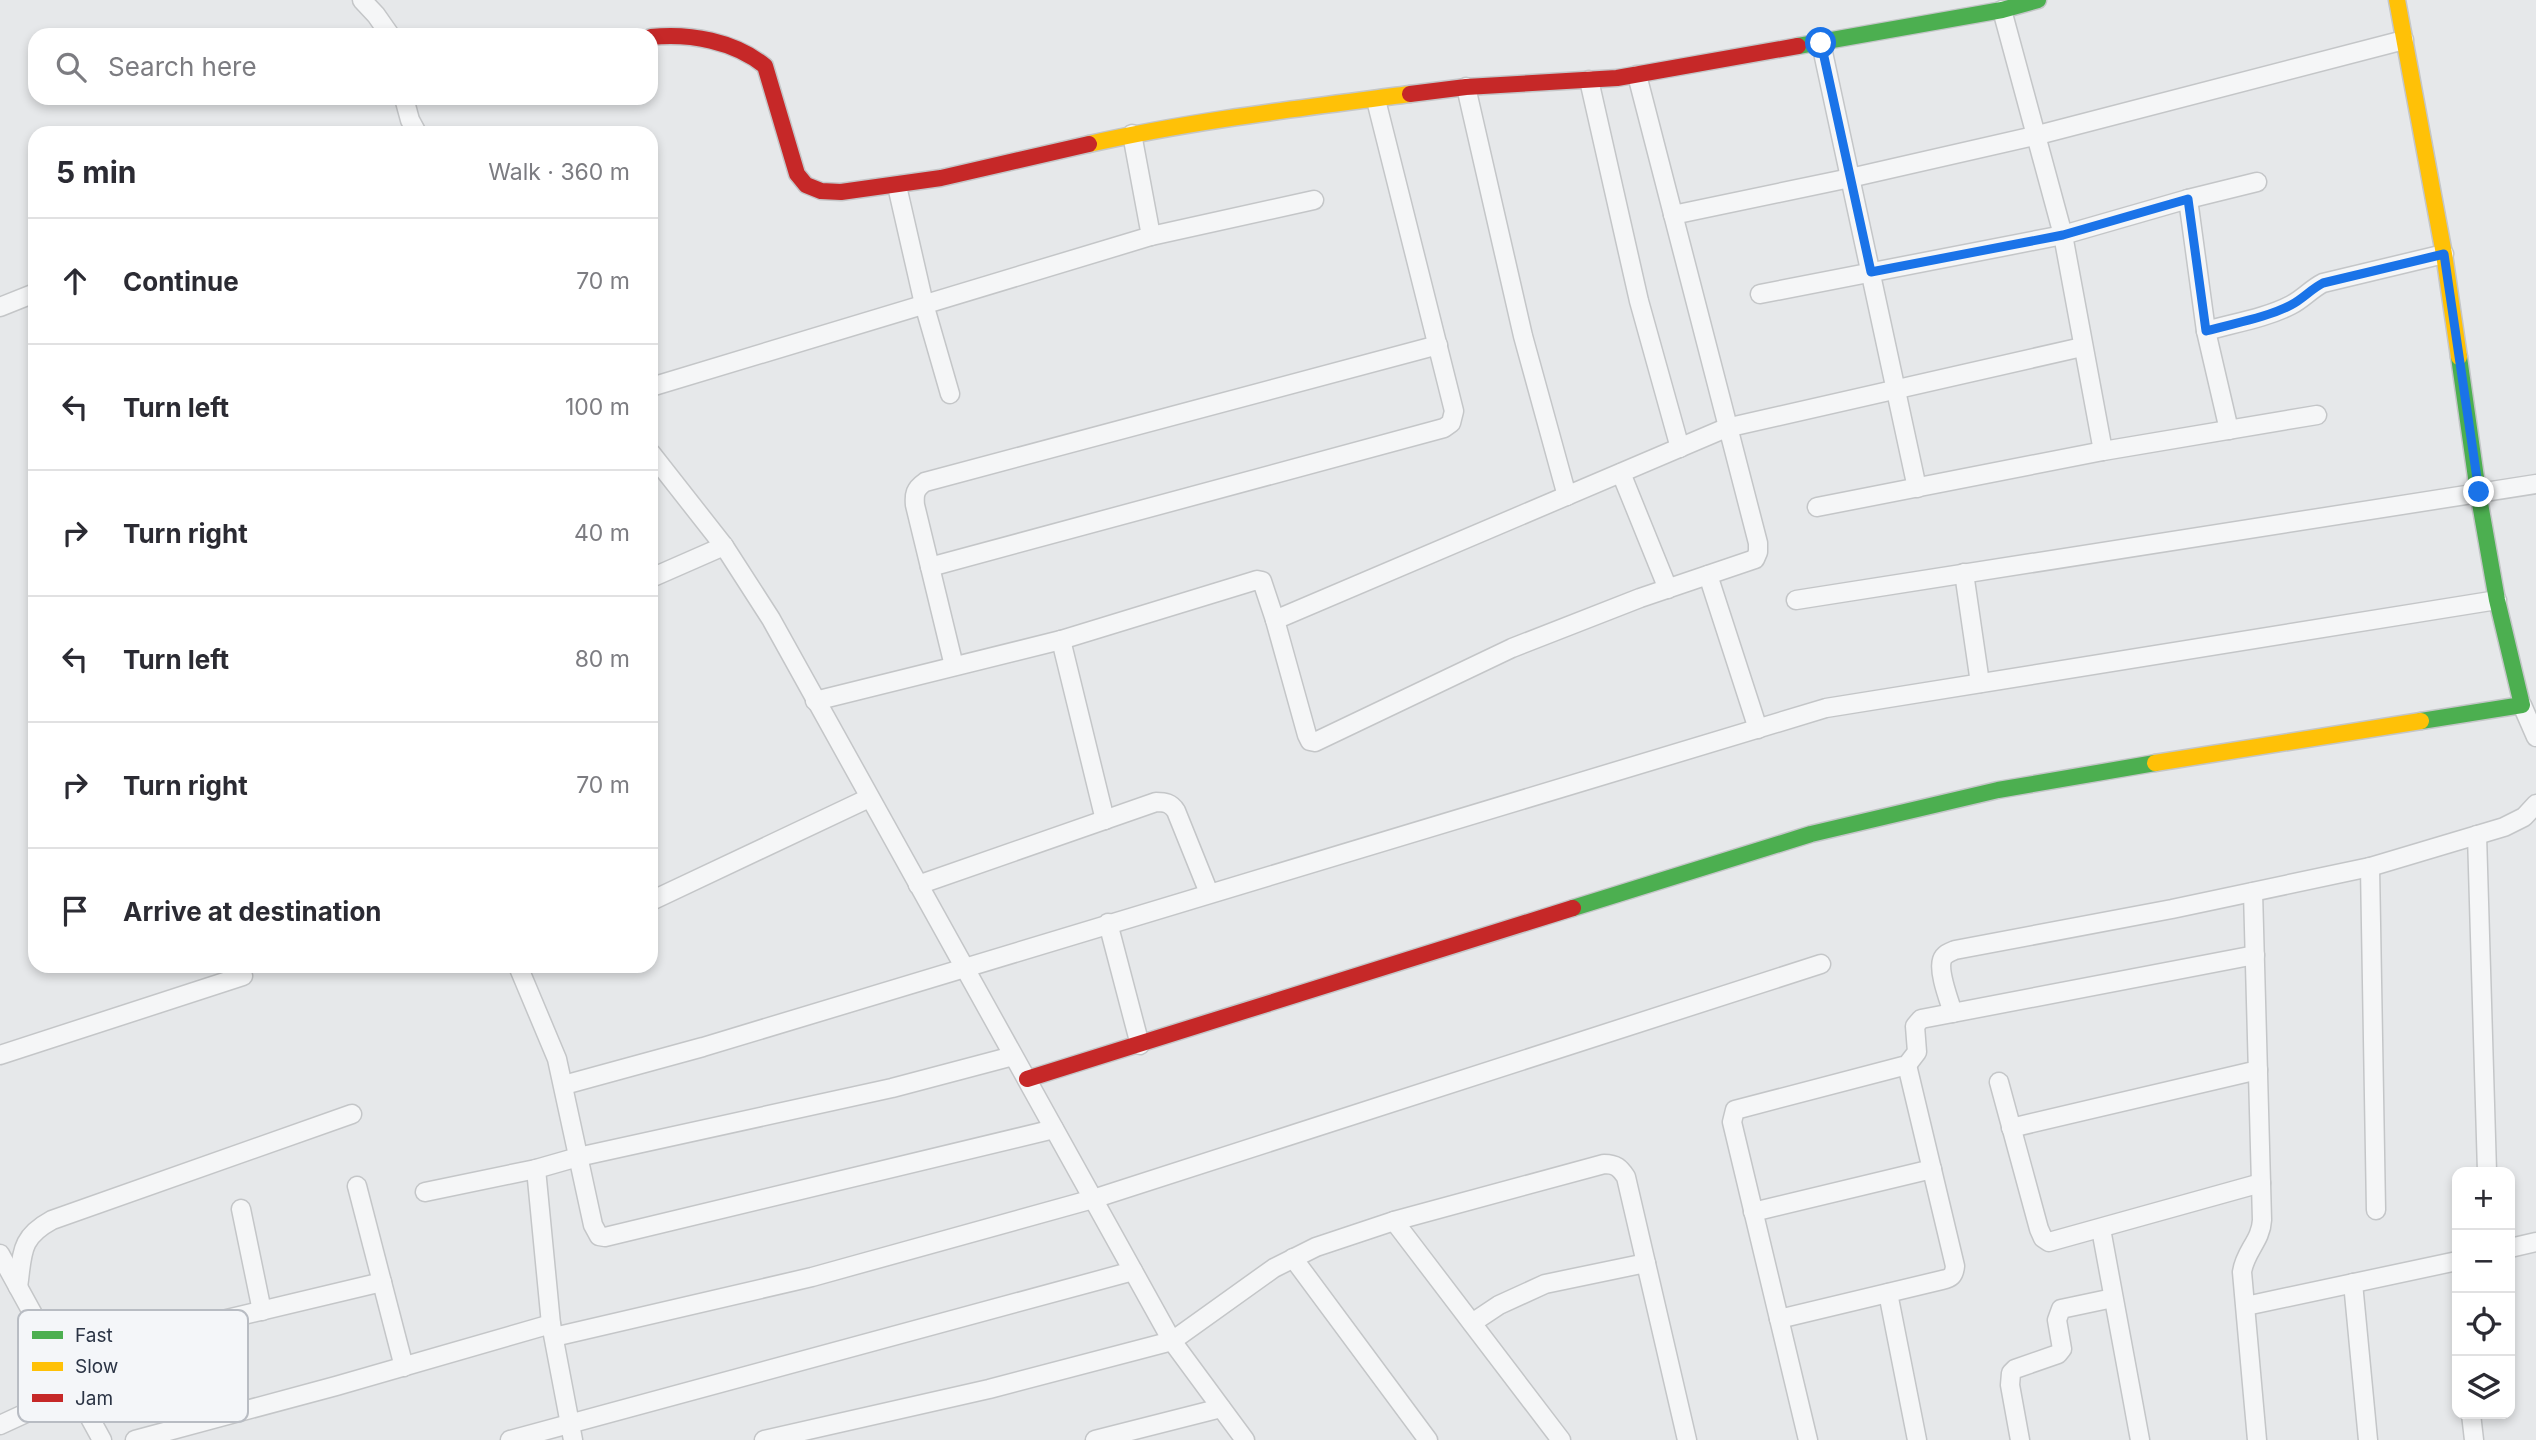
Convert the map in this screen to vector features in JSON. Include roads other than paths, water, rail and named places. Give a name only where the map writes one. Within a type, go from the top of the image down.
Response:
[{"type":"street","points":[[362,0],[385,28]]},
{"type":"street","points":[[658,36],[669,35],[717,42],[755,58],[765,66],[797,174],[806,185],[821,191],[841,192],[941,178],[1132,134],[1244,115],[1466,88],[1637,75],[2002,10],[2038,0]]},
{"type":"street","points":[[2397,0],[2444,254],[2497,600],[2522,705],[2536,737]]},
{"type":"street","points":[[2002,10],[2063,235],[2103,451]]},
{"type":"street","points":[[1673,215],[2038,135],[2404,40]]},
{"type":"street","points":[[1821,43],[1917,488]]},
{"type":"street","points":[[815,701],[1061,640],[1256,580],[1262,582],[1266,588],[1307,735],[1310,741],[1315,742],[1512,648],[1755,559],[1758,543],[1726,428],[1637,75]]},
{"type":"street","points":[[1589,80],[1639,301],[1680,448]]},
{"type":"street","points":[[1466,88],[1523,336],[1567,496]]},
{"type":"street","points":[[930,567],[1444,428],[1451,423],[1454,411],[1376,100]]},
{"type":"street","points":[[406,105],[413,126]]},
{"type":"street","points":[[1132,134],[1151,236]]},
{"type":"street","points":[[1760,294],[2063,235],[2257,182]]},
{"type":"street","points":[[897,186],[924,304],[950,394]]},
{"type":"street","points":[[2188,199],[2206,331],[2229,430]]},
{"type":"street","points":[[658,385],[1151,236],[1314,200]]},
{"type":"street","points":[[2206,331],[2288,307],[2323,283],[2444,254]]},
{"type":"street","points":[[0,307],[28,296]]},
{"type":"street","points":[[954,666],[914,494],[925,482],[1438,345]]},
{"type":"street","points":[[1275,620],[1726,428],[2082,347]]},
{"type":"street","points":[[1817,507],[2103,451],[2317,415]]},
{"type":"street","points":[[658,462],[723,545],[771,619],[1172,1341],[1245,1440]]},
{"type":"street","points":[[1621,473],[1668,589]]},
{"type":"street","points":[[1796,600],[2536,484]]},
{"type":"street","points":[[658,576],[723,545]]},
{"type":"street","points":[[1964,573],[1980,683]]},
{"type":"street","points":[[1708,575],[1758,729]]},
{"type":"street","points":[[564,1084],[703,1047],[1826,708],[2497,600]]},
{"type":"street","points":[[1061,640],[1105,820]]},
{"type":"street","points":[[1027,1079],[1811,834],[2012,788],[2522,705]]},
{"type":"street","points":[[658,898],[869,798]]},
{"type":"street","points":[[918,885],[1156,802],[1172,804],[1209,893]]},
{"type":"street","points":[[1953,1013],[1941,970],[1942,959],[1955,950],[2370,867],[2504,827],[2525,817],[2536,804]]},
{"type":"street","points":[[2477,835],[2487,1167]]},
{"type":"street","points":[[2370,867],[2376,1210]]},
{"type":"street","points":[[2253,892],[2262,1230],[2244,1260],[2242,1272],[2257,1440]]},
{"type":"street","points":[[1108,923],[1140,1045]]},
{"type":"street","points":[[1808,1440],[1732,1122],[1735,1110],[1908,1065],[1917,1052],[1917,1021],[2255,955]]},
{"type":"street","points":[[248,1409],[552,1331],[812,1277],[1093,1199],[1821,964]]},
{"type":"street","points":[[521,973],[549,1035],[564,1084],[595,1232],[605,1237],[1054,1129]]},
{"type":"street","points":[[0,1055],[243,976]]},
{"type":"street","points":[[425,1192],[892,1088],[1013,1056]]},
{"type":"street","points":[[1779,1320],[1942,1280],[1954,1274],[1955,1266],[1908,1065]]},
{"type":"street","points":[[2011,1128],[2258,1070]]},
{"type":"street","points":[[1999,1082],[2043,1238],[2049,1242],[2261,1183]]},
{"type":"street","points":[[18,1287],[24,1247],[30,1234],[52,1220],[352,1114]]},
{"type":"street","points":[[764,1440],[989,1389],[1172,1341],[1293,1258],[1316,1247],[1394,1222],[1604,1164],[1614,1164],[1626,1177],[1687,1440]]},
{"type":"street","points":[[536,1169],[552,1331],[571,1431]]},
{"type":"street","points":[[1753,1212],[1932,1169]]},
{"type":"street","points":[[357,1186],[404,1367]]},
{"type":"street","points":[[241,1209],[262,1311]]},
{"type":"street","points":[[1394,1222],[1561,1440]]},
{"type":"street","points":[[2101,1228],[2140,1440]]},
{"type":"street","points":[[2515,1247],[2536,1242]]},
{"type":"street","points":[[0,1254],[31,1310]]},
{"type":"street","points":[[1293,1258],[1428,1440]]},
{"type":"street","points":[[2246,1306],[2452,1262]]},
{"type":"street","points":[[1472,1323],[1499,1305],[1545,1284],[1646,1263]]},
{"type":"street","points":[[510,1440],[571,1431],[1133,1271]]},
{"type":"street","points":[[248,1314],[382,1282]]},
{"type":"street","points":[[2353,1283],[2368,1440]]},
{"type":"street","points":[[1888,1293],[1917,1440]]},
{"type":"street","points":[[2020,1440],[2010,1385],[2011,1373],[2015,1369],[2059,1354],[2062,1349],[2057,1320],[2062,1309],[2113,1298]]},
{"type":"street","points":[[1095,1440],[1221,1408]]},
{"type":"street","points":[[0,1425],[18,1417]]},
{"type":"street","points":[[2472,1419],[2474,1440]]},
{"type":"street","points":[[93,1422],[102,1440]]},
{"type":"street","points":[[135,1440],[201,1422]]}]
